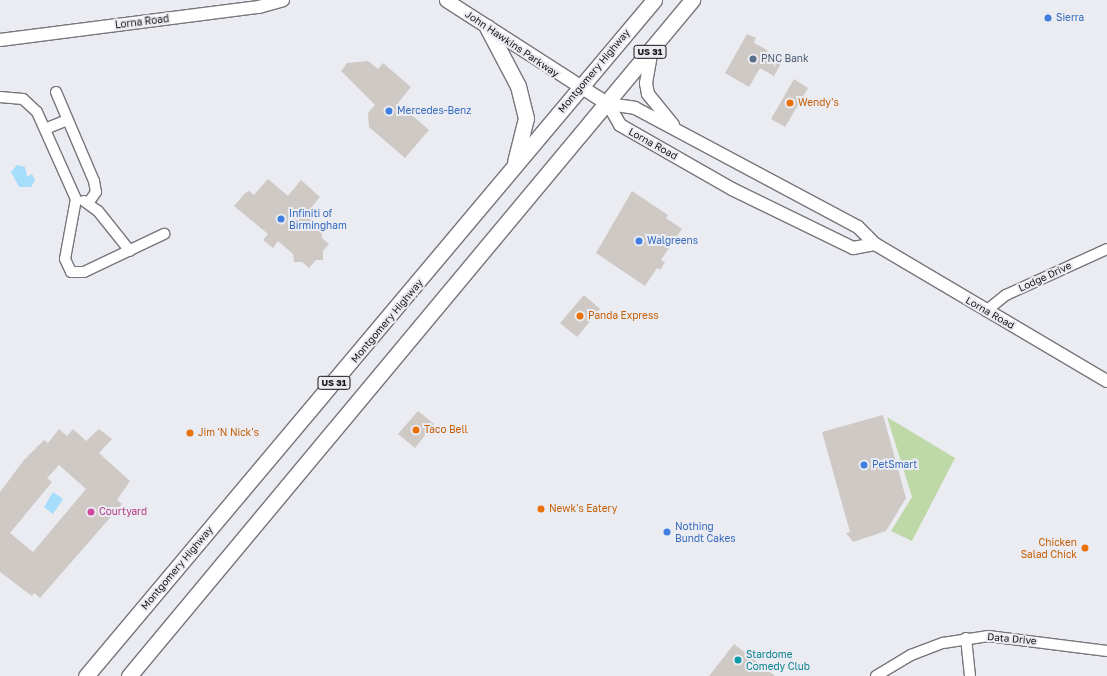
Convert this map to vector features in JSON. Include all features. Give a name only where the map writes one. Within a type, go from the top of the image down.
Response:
[{"type":"main road","name":"John Hawkins Parkway","points":[[446,0],[579,89],[608,104]]},
{"type":"main road","name":"Montgomery Highway","points":[[86,676],[654,0]]},
{"type":"main road","name":"US 31","points":[[129,676],[608,104],[692,0]]},
{"type":"main road","points":[[487,27],[518,86],[526,118],[512,170]]},
{"type":"street","name":"Lorna Road","points":[[0,40],[258,7],[283,0]]},
{"type":"street","points":[[652,50],[646,83],[648,94],[677,130]]},
{"type":"street","points":[[56,92],[94,181],[96,192],[89,202]]},
{"type":"street","points":[[0,97],[23,99],[29,103],[45,129],[76,199],[65,259],[71,272],[84,272],[164,234]]},
{"type":"street","name":"Lorna Road","points":[[608,104],[635,108],[858,227],[875,244],[986,311],[1107,381]]},
{"type":"street","name":"Lorna Road","points":[[608,104],[620,125],[732,189],[853,248],[875,244]]},
{"type":"street","points":[[45,129],[67,120]]},
{"type":"street","points":[[76,199],[89,202],[130,251]]},
{"type":"street","name":"Lodge Drive","points":[[986,311],[1006,295],[1107,249]]},
{"type":"street","name":"Data Drive","points":[[876,676],[912,655],[966,638],[988,636],[1107,651]]},
{"type":"street","points":[[966,638],[970,676]]},
{"type":"green space","points":[[887,417],[955,458],[912,541],[891,531],[912,497]]},
{"type":"water","points":[[17,165],[25,167],[27,177],[32,174],[35,180],[31,187],[19,187],[11,172]]},
{"type":"water","points":[[53,492],[63,499],[53,514],[44,507]]},
{"type":"building","name":"PNC Bank","points":[[747,34],[756,38],[754,43],[769,51],[766,55],[781,63],[774,76],[760,68],[749,87],[725,73]]},
{"type":"building","name":"Mercedes-Benz","points":[[368,61],[378,69],[383,63],[411,87],[398,103],[429,130],[405,158],[369,127],[368,113],[375,105],[341,71],[347,63]]},
{"type":"building","name":"Wendy's","points":[[794,79],[808,88],[785,127],[771,119]]},
{"type":"building","name":"Infiniti of Birmingham","points":[[268,179],[288,196],[301,180],[320,197],[310,209],[313,231],[321,230],[322,238],[329,244],[323,251],[323,260],[316,260],[309,268],[302,262],[294,262],[293,254],[278,241],[273,248],[263,240],[268,234],[234,206],[245,193],[249,191],[254,195]]},
{"type":"building","name":"Walgreens","points":[[632,191],[668,215],[666,218],[682,229],[661,260],[665,262],[660,270],[657,268],[645,286],[596,253]]},
{"type":"building","name":"Panda Express","points":[[584,295],[600,309],[577,337],[560,323]]},
{"type":"building","name":"Taco Bell","points":[[418,411],[434,424],[415,448],[398,434]]},
{"type":"building","name":"PetSmart","points":[[883,415],[906,498],[886,531],[853,542],[846,533],[850,532],[822,432]]},
{"type":"building","name":"Courtyard","points":[[59,429],[67,436],[73,429],[86,441],[99,429],[112,439],[99,453],[130,481],[117,500],[122,504],[40,598],[34,593],[32,596],[0,572],[0,492],[24,460],[44,440],[48,443]],"holes":[[[59,465],[86,489],[33,552],[10,533],[52,482],[47,478]]]},
{"type":"building","name":"Stardome Comedy Club","points":[[734,644],[775,676],[709,676]]},
{"type":"place","name":"Sierra","points":[[1048,18]]},
{"type":"place","name":"PNC Bank","points":[[753,59]]},
{"type":"place","name":"Wendy's","points":[[790,103]]},
{"type":"place","name":"Mercedes-Benz","points":[[389,111]]},
{"type":"place","name":"Infiniti of Birmingham","points":[[281,219]]},
{"type":"place","name":"Walgreens","points":[[639,241]]},
{"type":"place","name":"Panda Express","points":[[580,316]]},
{"type":"place","name":"Taco Bell","points":[[416,430]]},
{"type":"place","name":"Jim 'N Nick's","points":[[190,433]]},
{"type":"place","name":"PetSmart","points":[[864,465]]},
{"type":"place","name":"Newk's Eatery","points":[[541,509]]},
{"type":"place","name":"Courtyard","points":[[91,512]]},
{"type":"place","name":"Nothing Bundt Cakes","points":[[667,532]]},
{"type":"place","name":"Chicken Salad Chick","points":[[1085,548]]},
{"type":"place","name":"Stardome Comedy Club","points":[[738,660]]}]
